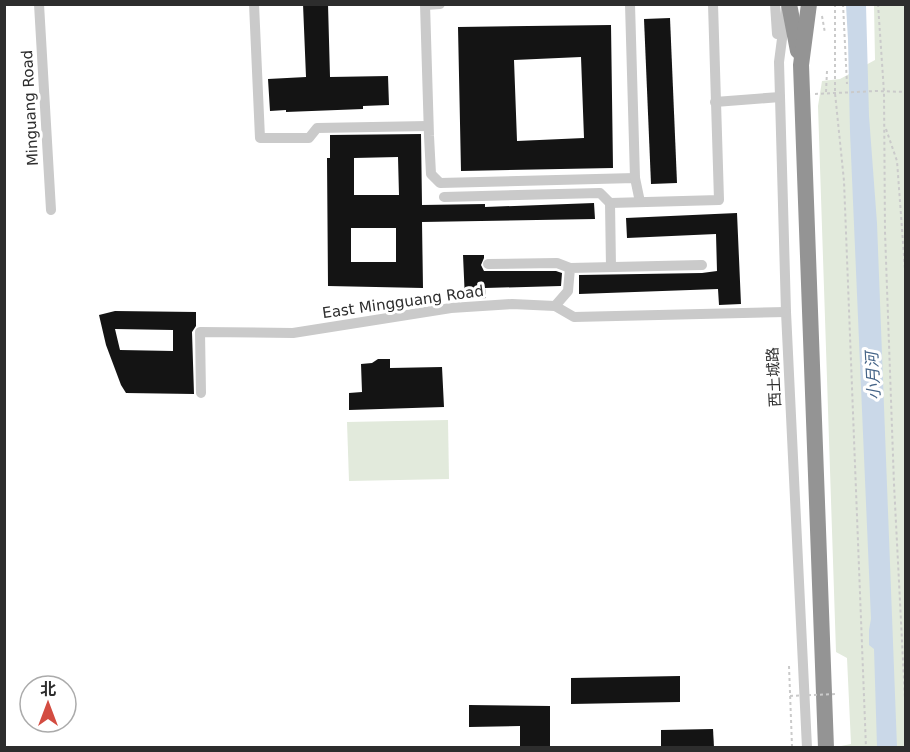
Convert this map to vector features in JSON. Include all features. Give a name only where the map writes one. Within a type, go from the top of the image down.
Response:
[{"type":"highway","points":[[788,4],[801,65],[826,747]]},
{"type":"highway","points":[[801,65],[815,8]]},
{"type":"street","name":"Minguang Road","points":[[39,4],[51,210]]},
{"type":"street","points":[[254,4],[260,138],[309,138],[317,128],[428,126]]},
{"type":"street","points":[[440,4],[424,5],[431,174],[440,183],[635,178]]},
{"type":"street","points":[[630,4],[635,178],[640,202]]},
{"type":"street","points":[[610,203],[719,200],[713,4]]},
{"type":"street","points":[[776,4],[779,62]]},
{"type":"street","name":"西土城路","points":[[788,4],[779,62],[786,312],[807,747]]},
{"type":"street","points":[[715,102],[780,97]]},
{"type":"street","points":[[444,197],[600,192],[610,203],[611,267]]},
{"type":"street","points":[[488,264],[557,263],[570,268],[702,266]]},
{"type":"street","points":[[555,306],[568,291],[570,268]]},
{"type":"street","name":"East Mingguang Road","points":[[201,393],[200,332],[293,333],[450,308],[512,304],[555,306],[574,317],[786,312]]},
{"type":"path","points":[[835,4],[866,747]]},
{"type":"path","points":[[843,4],[847,84]]},
{"type":"path","points":[[878,4],[884,92],[885,232],[894,484],[906,719]]},
{"type":"path","points":[[815,8],[825,33]]},
{"type":"path","points":[[826,93],[827,71]]},
{"type":"path","points":[[812,94],[906,92]]},
{"type":"path","points":[[884,125],[897,161],[906,283]]},
{"type":"path","points":[[789,666],[792,746]]},
{"type":"path","points":[[790,696],[835,694]]},
{"type":"shaded area","points":[[874,5],[905,5],[905,747],[841,747],[851,744],[847,658],[836,652],[818,106],[822,81],[840,79],[875,60]]},
{"type":"shaded area","points":[[448,420],[449,479],[349,481],[347,422]]},
{"type":"water","name":"小月河","points":[[846,5],[866,5],[869,116],[877,223],[897,747],[877,747],[874,649],[869,645],[871,619]]},
{"type":"building","points":[[303,4],[328,4],[330,77],[388,76],[389,105],[363,106],[363,109],[270,111],[268,79],[306,77]]},
{"type":"building","points":[[670,18],[677,183],[651,184],[644,19]]},
{"type":"building","points":[[611,25],[613,168],[461,171],[458,27]],"holes":[[[581,57],[584,138],[517,141],[514,60]]]},
{"type":"building","points":[[421,134],[422,205],[485,204],[485,207],[594,203],[595,219],[422,222],[423,288],[328,286],[327,158],[330,158],[330,135]],"holes":[[[398,157],[399,195],[354,195],[354,158]],[[351,228],[396,228],[396,262],[351,262]]]},
{"type":"building","points":[[737,213],[741,304],[719,305],[718,289],[579,294],[579,275],[717,271],[716,234],[627,238],[626,218]]},
{"type":"building","points":[[463,255],[484,255],[481,265],[484,271],[556,271],[562,273],[561,286],[485,288],[486,298],[465,300]]},
{"type":"building","points":[[115,311],[196,312],[196,326],[192,332],[194,394],[126,393],[106,345],[99,315]],"holes":[[[115,329],[173,330],[173,351],[120,350]]]},
{"type":"building","points":[[378,359],[390,359],[390,368],[442,367],[444,407],[349,410],[349,393],[362,392],[361,364],[372,363]]},
{"type":"building","points":[[680,676],[680,702],[571,704],[571,678]]},
{"type":"building","points":[[469,705],[550,706],[550,747],[520,747],[520,726],[469,727]]},
{"type":"building","points":[[713,729],[714,747],[661,747],[661,730]]}]
